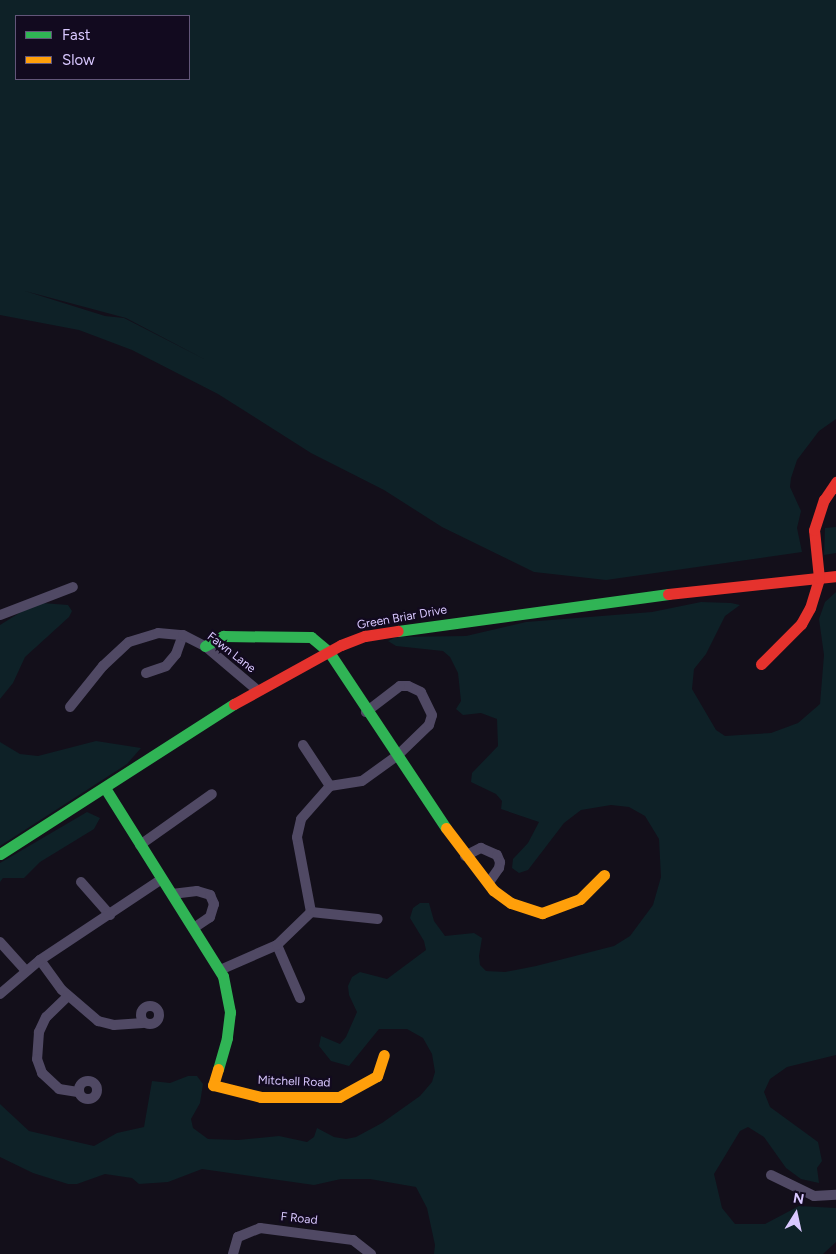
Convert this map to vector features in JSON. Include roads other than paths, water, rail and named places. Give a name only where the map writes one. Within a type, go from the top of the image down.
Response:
[{"type":"street","points":[[760,664],[801,624],[810,608],[819,578],[814,530],[824,500],[836,482]]},
{"type":"street","name":"Green Briar Drive","points":[[0,854],[105,788],[215,714],[329,652],[365,636],[836,576]]},
{"type":"street","points":[[0,616],[72,587]]},
{"type":"street","name":"Fawn Lane","points":[[70,707],[104,666],[129,642],[158,633],[183,635],[205,646],[257,690]]},
{"type":"street","points":[[146,673],[166,666],[176,654],[183,635]]},
{"type":"street","points":[[205,646],[223,636],[311,637],[329,652],[366,712],[398,755],[465,856],[488,884],[511,903],[542,913],[580,900],[604,875]]},
{"type":"street","points":[[311,912],[297,837],[301,819],[330,786],[362,781],[398,755],[429,725],[429,706],[421,692],[408,686],[400,686],[366,712]]},
{"type":"street","points":[[303,745],[330,786]]},
{"type":"street","name":"Mitchell Road","points":[[105,788],[162,879],[195,927],[220,970],[230,1012],[227,1038],[213,1082],[216,1088],[261,1097],[339,1097],[377,1076],[384,1055]]},
{"type":"street","points":[[140,845],[212,794]]},
{"type":"street","points":[[465,856],[481,848],[496,855],[500,862],[499,868],[488,884]]},
{"type":"street","points":[[0,994],[40,960],[162,879]]},
{"type":"street","points":[[82,882],[110,915]]},
{"type":"street","points":[[172,894],[203,891],[210,895],[214,904],[210,917],[195,927]]},
{"type":"street","points":[[311,912],[378,919]]},
{"type":"street","points":[[220,970],[277,946],[311,912]]},
{"type":"street","points":[[0,942],[26,971]]},
{"type":"street","points":[[277,946],[300,998]]},
{"type":"street","points":[[40,960],[68,996],[98,1021],[114,1025],[143,1023]]},
{"type":"street","points":[[68,996],[46,1017],[39,1032],[37,1059],[42,1073],[59,1089],[78,1092]]},
{"type":"street","points":[[771,1175],[814,1196],[836,1195]]},
{"type":"street","name":"F Road","points":[[233,1254],[238,1237],[260,1228],[353,1240],[371,1254]]}]
